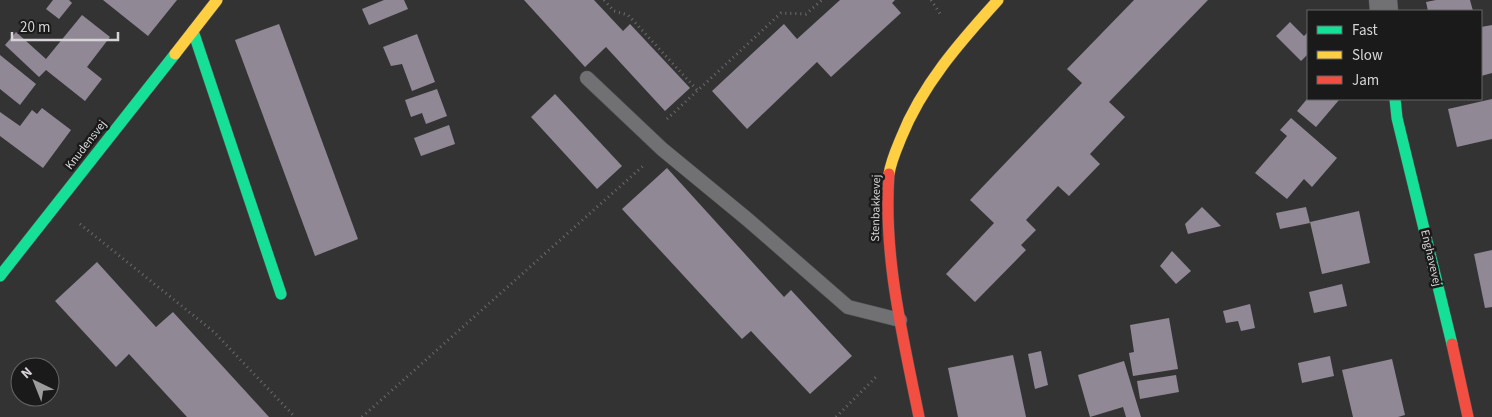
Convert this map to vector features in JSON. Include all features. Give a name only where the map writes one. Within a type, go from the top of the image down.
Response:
[{"type":"street","name":"Knudensvej","points":[[0,276],[217,0]]},
{"type":"street","name":"Stenbakkevej","points":[[919,417],[890,268],[888,216],[890,167],[904,130],[929,85],[960,42],[998,0]]},
{"type":"street","points":[[193,31],[281,294]]},
{"type":"street","name":"Enghavevej","points":[[1395,100],[1397,118],[1460,375],[1468,417]]},
{"type":"lane","points":[[588,78],[662,149],[747,219],[848,307],[900,320]]},
{"type":"path","points":[[604,0],[614,11],[628,15],[698,91]]},
{"type":"path","points":[[648,136],[782,13],[806,14],[822,0]]},
{"type":"path","points":[[362,417],[662,149]]},
{"type":"path","points":[[57,205],[214,332],[294,417]]},
{"type":"path","points":[[836,417],[906,347]]},
{"type":"building","points":[[53,0],[69,0],[72,3],[59,19],[46,9]]},
{"type":"building","points":[[103,0],[177,0],[148,36]]},
{"type":"building","points":[[384,0],[404,0],[408,9],[369,25],[362,9]]},
{"type":"building","points":[[524,0],[594,0],[623,31],[630,24],[690,88],[665,111],[606,47],[585,67]]},
{"type":"building","points":[[840,0],[895,0],[892,3],[901,13],[831,77],[817,62],[747,129],[712,91],[784,24],[797,39]]},
{"type":"building","points":[[1134,0],[1208,0],[1109,102],[1125,117],[1090,154],[1100,164],[1069,196],[1058,186],[1026,220],[1036,230],[1021,245],[1026,250],[975,302],[946,274],[994,223],[970,200],[1082,83],[1067,69]]},
{"type":"building","points":[[1436,0],[1470,0],[1473,10],[1428,10],[1426,2]]},
{"type":"building","points":[[82,15],[110,37],[87,67],[102,79],[85,101],[46,70],[39,77],[5,45],[16,32],[46,59]]},
{"type":"building","points":[[1290,22],[1304,36],[1307,33],[1307,55],[1301,61],[1276,36]]},
{"type":"building","points":[[279,24],[358,239],[315,256],[235,40]]},
{"type":"building","points":[[1492,25],[1492,73],[1482,76],[1482,27]]},
{"type":"building","points":[[417,34],[435,82],[412,91],[402,64],[391,66],[383,47]]},
{"type":"building","points":[[0,55],[36,84],[20,105],[0,89]]},
{"type":"building","points":[[437,89],[447,116],[426,124],[422,113],[411,117],[405,100]]},
{"type":"building","points":[[555,94],[622,166],[597,189],[531,117]]},
{"type":"building","points":[[1307,99],[1339,100],[1316,127],[1297,111]]},
{"type":"building","points":[[1492,99],[1492,139],[1457,147],[1448,109]]},
{"type":"building","points":[[42,108],[71,130],[43,168],[0,136],[0,112],[20,126],[32,110],[37,114]]},
{"type":"building","points":[[1291,118],[1337,158],[1312,187],[1304,179],[1287,199],[1255,173],[1287,136],[1280,130]]},
{"type":"building","points":[[449,125],[455,144],[421,156],[414,138]]},
{"type":"building","points":[[667,168],[784,297],[791,290],[852,356],[810,394],[751,331],[742,339],[622,209]]},
{"type":"building","points":[[1202,207],[1221,226],[1188,234],[1185,224]]},
{"type":"building","points":[[1306,207],[1310,223],[1280,229],[1276,213]]},
{"type":"building","points":[[1359,211],[1370,263],[1322,274],[1310,222]]},
{"type":"building","points":[[1492,250],[1492,307],[1485,308],[1474,254]]},
{"type":"building","points":[[1172,251],[1191,271],[1176,284],[1160,266]]},
{"type":"building","points":[[97,262],[156,327],[173,312],[269,417],[187,417],[129,354],[116,367],[55,301]]},
{"type":"building","points":[[1342,284],[1347,306],[1314,313],[1309,292]]},
{"type":"building","points":[[1250,304],[1255,328],[1241,331],[1238,321],[1226,323],[1223,311]]},
{"type":"building","points":[[1169,318],[1178,369],[1133,376],[1129,353],[1134,352],[1130,325]]},
{"type":"building","points":[[1041,351],[1048,385],[1035,389],[1028,354]]},
{"type":"building","points":[[1013,355],[1026,417],[958,417],[948,368]]},
{"type":"building","points":[[1330,356],[1334,376],[1302,383],[1298,363]]},
{"type":"building","points":[[1392,359],[1405,415],[1398,417],[1353,417],[1342,370]]},
{"type":"building","points":[[1124,361],[1141,417],[1126,417],[1123,407],[1090,417],[1078,375]]},
{"type":"building","points":[[1176,375],[1179,392],[1140,399],[1137,381]]},
{"type":"traffic: fast","points":[[193,31],[281,294]]},
{"type":"traffic: fast","points":[[0,276],[175,54]]},
{"type":"traffic: fast","points":[[1395,100],[1397,118],[1452,344]]},
{"type":"traffic: slow","points":[[175,54],[217,0]]},
{"type":"traffic: slow","points":[[889,174],[897,147],[931,82],[956,48],[998,0]]},
{"type":"traffic: jam","points":[[889,174],[889,236],[892,266],[901,327],[919,417]]},
{"type":"traffic: jam","points":[[1452,344],[1468,417]]}]
